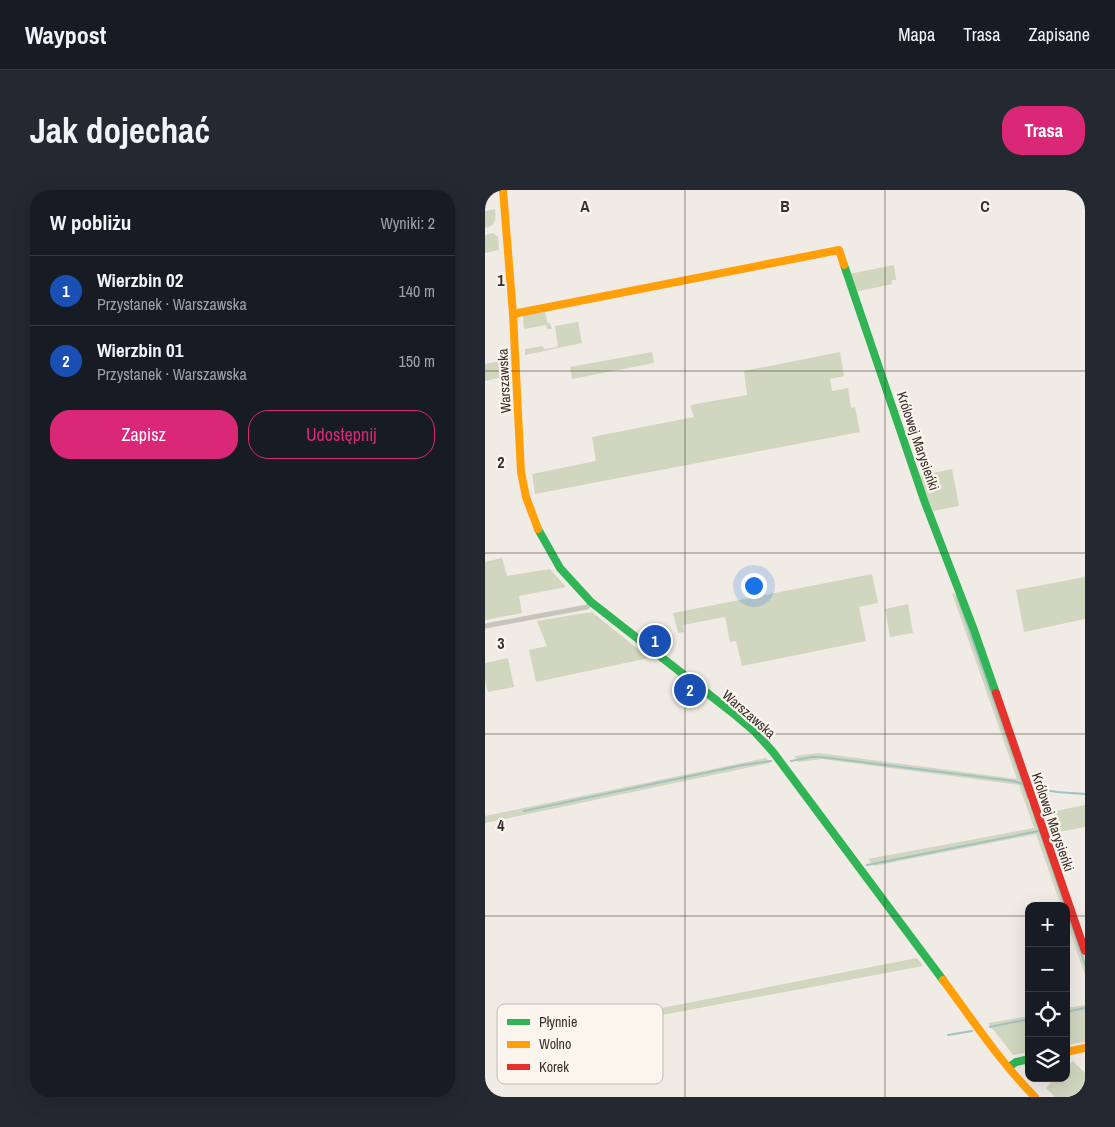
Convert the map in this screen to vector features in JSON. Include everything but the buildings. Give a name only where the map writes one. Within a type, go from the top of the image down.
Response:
[{"type":"main road","name":"Warszawska","points":[[503,190],[513,314],[521,472],[526,497],[534,521],[550,552],[560,568],[591,602],[734,714],[755,732],[773,752],[1009,1067],[1035,1097]]},
{"type":"main road","name":"Królowej Marysieńki","points":[[513,314],[839,250],[925,500],[974,630],[1085,951]]},
{"type":"main road","points":[[1070,1051],[1085,1048]]},
{"type":"main road","points":[[1009,1067],[1016,1062],[1025,1060]]},
{"type":"street","points":[[485,626],[587,607],[591,602]]},
{"type":"green space","points":[[495,209],[495,222],[485,228],[485,211]]},
{"type":"green space","points":[[493,233],[498,237],[499,250],[485,253],[485,235]]},
{"type":"green space","points":[[894,265],[896,280],[892,280],[892,284],[855,292],[849,274]]},
{"type":"green space","points":[[545,312],[547,322],[552,329],[547,329],[546,325],[524,329],[523,315]]},
{"type":"green space","points":[[578,322],[582,343],[525,355],[525,349],[543,346],[544,349],[558,347],[555,326]]},
{"type":"green space","points":[[652,352],[654,363],[572,379],[570,367]]},
{"type":"green space","points":[[840,352],[844,376],[830,379],[832,391],[848,388],[851,408],[855,407],[860,432],[535,494],[532,474],[596,461],[592,437],[694,417],[690,405],[747,395],[744,371]]},
{"type":"green space","points":[[507,360],[507,376],[485,381],[485,364]]},
{"type":"green space","points":[[952,469],[959,506],[933,511],[919,476]]},
{"type":"green space","points":[[502,558],[507,576],[550,569],[566,587],[519,596],[522,613],[485,620],[485,562]]},
{"type":"green space","points":[[872,574],[878,603],[859,607],[866,641],[742,666],[736,641],[730,642],[725,617],[683,625],[684,632],[678,633],[673,613]]},
{"type":"green space","points":[[1085,577],[1085,619],[1024,632],[1016,590]]},
{"type":"green space","points":[[952,593],[958,595],[966,614],[1066,902],[1060,902],[1036,834],[874,866],[868,859],[1034,828],[1019,785],[822,759],[799,762],[794,756],[819,753],[1017,779]]},
{"type":"green space","points":[[908,604],[913,633],[890,637],[885,609]]},
{"type":"green space","points":[[592,612],[649,658],[536,682],[529,650],[547,646],[537,621]]},
{"type":"green space","points":[[508,658],[514,687],[488,692],[485,680],[485,663]]},
{"type":"green space","points":[[766,758],[770,763],[485,823],[485,816]]},
{"type":"green space","points":[[1085,805],[1085,827],[1048,834],[1041,814]]},
{"type":"green space","points":[[1070,915],[1085,958],[1085,975],[1070,932]]},
{"type":"green space","points":[[917,958],[923,966],[663,1015],[663,1008]]},
{"type":"green space","points":[[1085,1005],[1085,1042],[1070,1044],[1070,1007]]},
{"type":"green space","points":[[1025,1017],[1025,1053],[1013,1055],[988,1023]]},
{"type":"green space","points":[[1073,1061],[1085,1073],[1085,1097],[1055,1097],[1046,1088],[1051,1082],[1070,1082],[1070,1064]]},
{"type":"waterway","points":[[957,596],[1028,798]]},
{"type":"waterway","points":[[791,761],[821,757],[1013,781],[1023,784]]},
{"type":"waterway","points":[[524,811],[743,765],[771,761]]},
{"type":"waterway","points":[[1034,788],[1085,794]]},
{"type":"waterway","points":[[1031,806],[1064,902]]},
{"type":"waterway","points":[[867,865],[1039,831]]},
{"type":"waterway","points":[[1070,921],[1085,964]]},
{"type":"waterway","points":[[1070,1011],[1085,1008]]},
{"type":"waterway","points":[[990,1027],[1025,1020]]},
{"type":"waterway","points":[[948,1035],[972,1031]]},
{"type":"traffic: fast","points":[[844,265],[924,500],[996,693]]},
{"type":"traffic: fast","points":[[538,529],[560,568],[591,602],[734,714],[755,732],[773,752],[943,980]]},
{"type":"traffic: fast","points":[[1009,1067],[1016,1062],[1025,1060]]},
{"type":"traffic: slow","points":[[503,190],[513,314],[521,472],[526,497],[538,529]]},
{"type":"traffic: slow","points":[[513,314],[839,250],[844,265]]},
{"type":"traffic: slow","points":[[943,980],[998,1055],[1035,1097]]},
{"type":"traffic: slow","points":[[1070,1051],[1085,1048]]},
{"type":"traffic: jam","points":[[996,693],[1085,951]]},
{"type":"place","name":"Wierzbin 02","points":[[655,641]]},
{"type":"place","name":"Wierzbin 01","points":[[690,690]]}]
